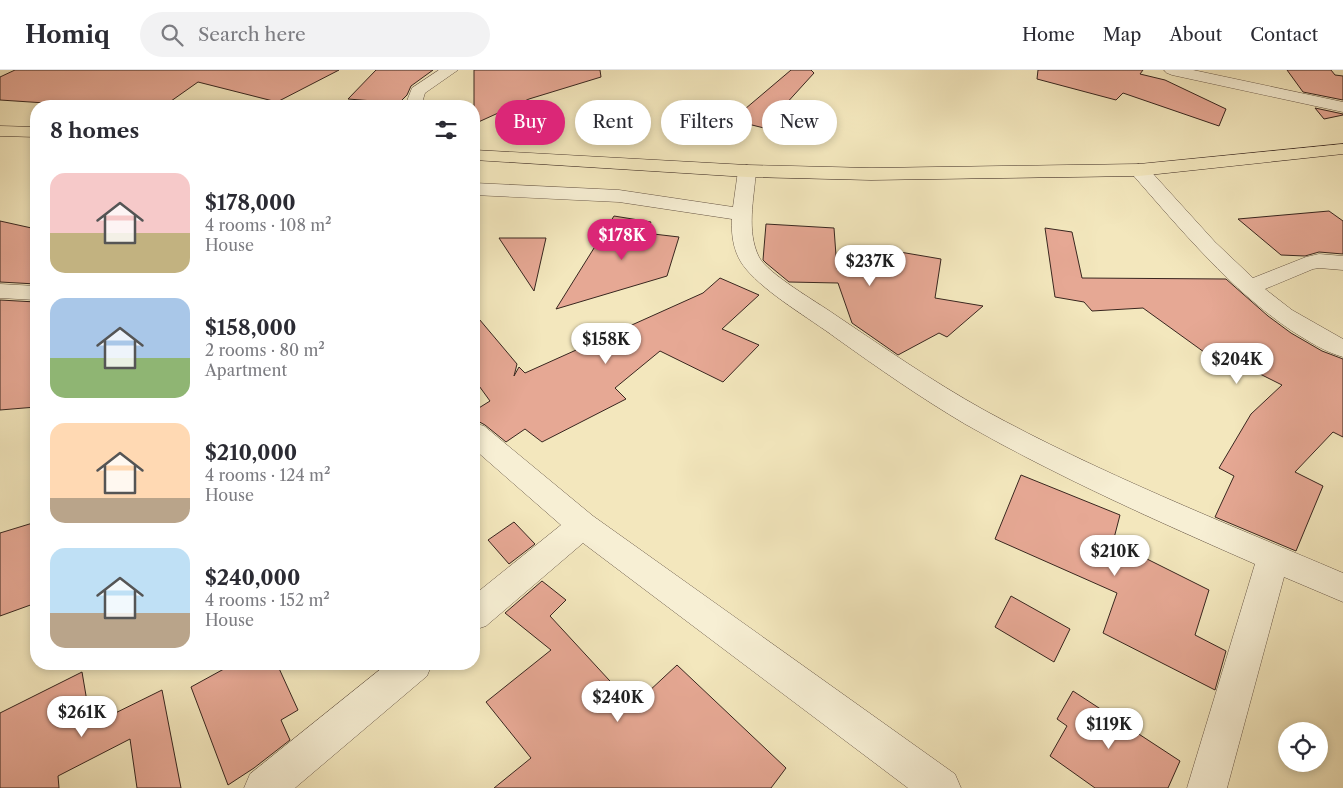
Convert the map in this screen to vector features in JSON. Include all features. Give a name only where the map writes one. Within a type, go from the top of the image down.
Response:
[{"type":"highway","points":[[0,130],[30,132]]},
{"type":"highway","points":[[480,155],[747,171],[870,174],[1139,170],[1343,149]]},
{"type":"street","points":[[415,100],[418,91],[426,84],[450,70]]},
{"type":"street","points":[[1172,70],[1343,107]]},
{"type":"street","points":[[1139,170],[1177,213],[1249,288],[1284,315],[1325,341],[1343,349]]},
{"type":"street","points":[[747,171],[741,234],[749,260],[759,270],[849,335],[942,398],[997,429],[1101,481],[1343,588]]},
{"type":"street","points":[[480,189],[619,196],[743,214]]},
{"type":"street","points":[[1249,288],[1306,264],[1319,261],[1343,263]]},
{"type":"street","points":[[0,291],[30,293]]},
{"type":"street","points":[[480,438],[582,525],[941,788]]},
{"type":"street","points":[[480,609],[582,525]]},
{"type":"street","points":[[1208,788],[1273,557]]},
{"type":"street","points":[[264,788],[407,670]]},
{"type":"building","points":[[15,70],[339,70],[281,100],[269,100],[198,82],[172,100],[30,100],[30,102],[0,100],[0,77]]},
{"type":"building","points":[[376,70],[433,70],[411,86],[407,95],[402,100],[348,99]]},
{"type":"building","points":[[474,70],[600,70],[601,77],[527,100],[495,100],[495,114],[480,121],[480,100],[474,100]]},
{"type":"building","points":[[791,70],[811,70],[814,73],[789,100],[762,100],[762,128],[752,125],[752,103]]},
{"type":"building","points":[[1038,70],[1143,70],[1140,74],[1165,80],[1226,109],[1219,126],[1123,93],[1116,100],[1037,79]]},
{"type":"building","points":[[1287,70],[1331,70],[1335,75],[1343,76],[1343,100],[1303,92]]},
{"type":"building","points":[[1315,108],[1343,114],[1343,115],[1324,119]]},
{"type":"building","points":[[1329,211],[1343,221],[1343,254],[1319,252],[1305,256],[1281,255],[1238,219]]},
{"type":"building","points":[[614,216],[651,222],[645,233],[679,237],[667,276],[556,309]]},
{"type":"building","points":[[0,221],[30,228],[30,284],[0,282]]},
{"type":"building","points":[[766,224],[834,228],[837,269],[889,273],[894,251],[941,259],[935,298],[983,306],[947,337],[939,333],[898,355],[852,323],[838,283],[789,282],[766,263],[763,260]]},
{"type":"building","points":[[1045,228],[1072,232],[1082,278],[1226,279],[1268,316],[1291,333],[1322,351],[1343,359],[1343,437],[1333,432],[1295,472],[1323,486],[1296,551],[1215,517],[1234,476],[1219,468],[1251,414],[1282,385],[1226,357],[1222,365],[1143,308],[1092,311],[1084,302],[1055,297]]},
{"type":"building","points":[[499,238],[546,238],[534,291]]},
{"type":"building","points":[[720,278],[759,295],[722,329],[759,345],[723,382],[660,351],[615,388],[626,399],[542,442],[525,429],[506,442],[480,422],[480,407],[490,401],[480,387],[480,320],[517,364],[514,376],[519,367],[525,373],[703,293]]},
{"type":"building","points":[[0,300],[30,302],[30,408],[0,410]]},
{"type":"building","points":[[1021,475],[1120,515],[1113,542],[1209,590],[1195,635],[1226,651],[1215,690],[1103,633],[1117,593],[995,539]]},
{"type":"building","points":[[514,522],[535,544],[509,564],[488,540]]},
{"type":"building","points":[[30,524],[30,605],[0,616],[0,533]]},
{"type":"building","points":[[542,581],[566,600],[550,616],[633,706],[677,665],[786,768],[771,788],[494,788],[531,758],[486,702],[551,650],[505,613]]},
{"type":"building","points":[[1011,596],[1070,629],[1054,662],[995,627]]},
{"type":"building","points":[[222,670],[280,670],[298,710],[281,720],[290,740],[254,768],[228,785],[191,687]]},
{"type":"building","points":[[82,672],[91,725],[162,690],[181,788],[137,788],[130,739],[58,776],[59,788],[0,788],[0,713]]},
{"type":"building","points":[[1073,691],[1180,761],[1168,788],[1095,788],[1050,756],[1067,726],[1057,719]]}]
